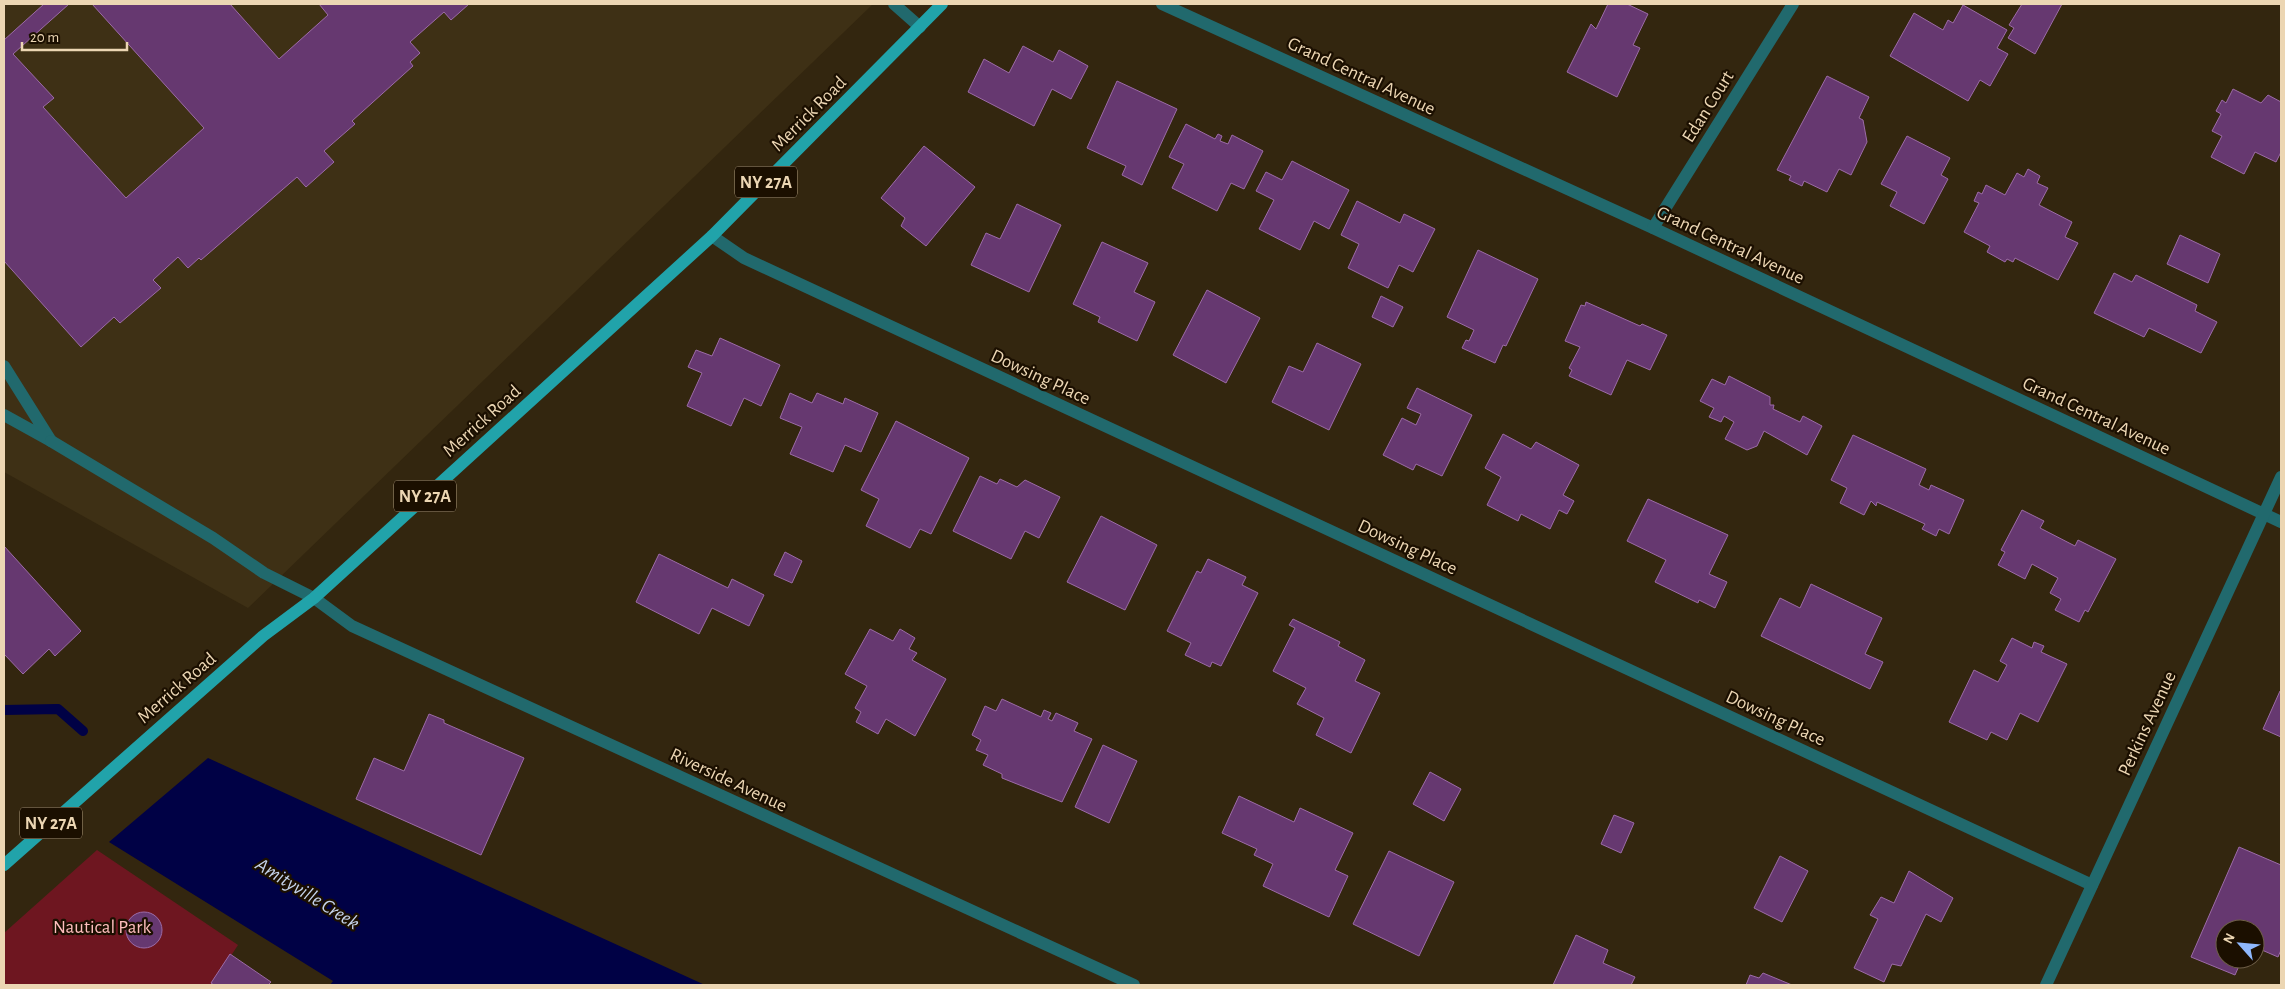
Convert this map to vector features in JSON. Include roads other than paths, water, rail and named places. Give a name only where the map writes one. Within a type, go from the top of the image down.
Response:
[{"type":"main road","name":"Merrick Road","points":[[4,865],[256,642],[314,598],[712,236],[942,4]]},
{"type":"street","points":[[894,4],[920,27]]},
{"type":"street","name":"Grand Central Avenue","points":[[1162,4],[1653,228],[2281,522]]},
{"type":"street","name":"Edan Court","points":[[1653,228],[1793,4]]},
{"type":"street","name":"Dowsing Place","points":[[712,236],[744,258],[2092,885]]},
{"type":"street","points":[[4,366],[51,440]]},
{"type":"street","name":"Riverside Avenue","points":[[4,415],[51,440],[214,538],[264,573],[314,598],[352,626],[1134,985]]},
{"type":"street","name":"Perkins Avenue","points":[[2046,985],[2281,477]]},
{"type":"water","points":[[208,758],[705,985],[330,985],[333,981],[109,842]]},
{"type":"waterway","name":"Amityville Creek","points":[[4,710],[58,709],[83,731]]},
{"type":"park label","name":"Nautical Park","points":[[102,926]]}]
